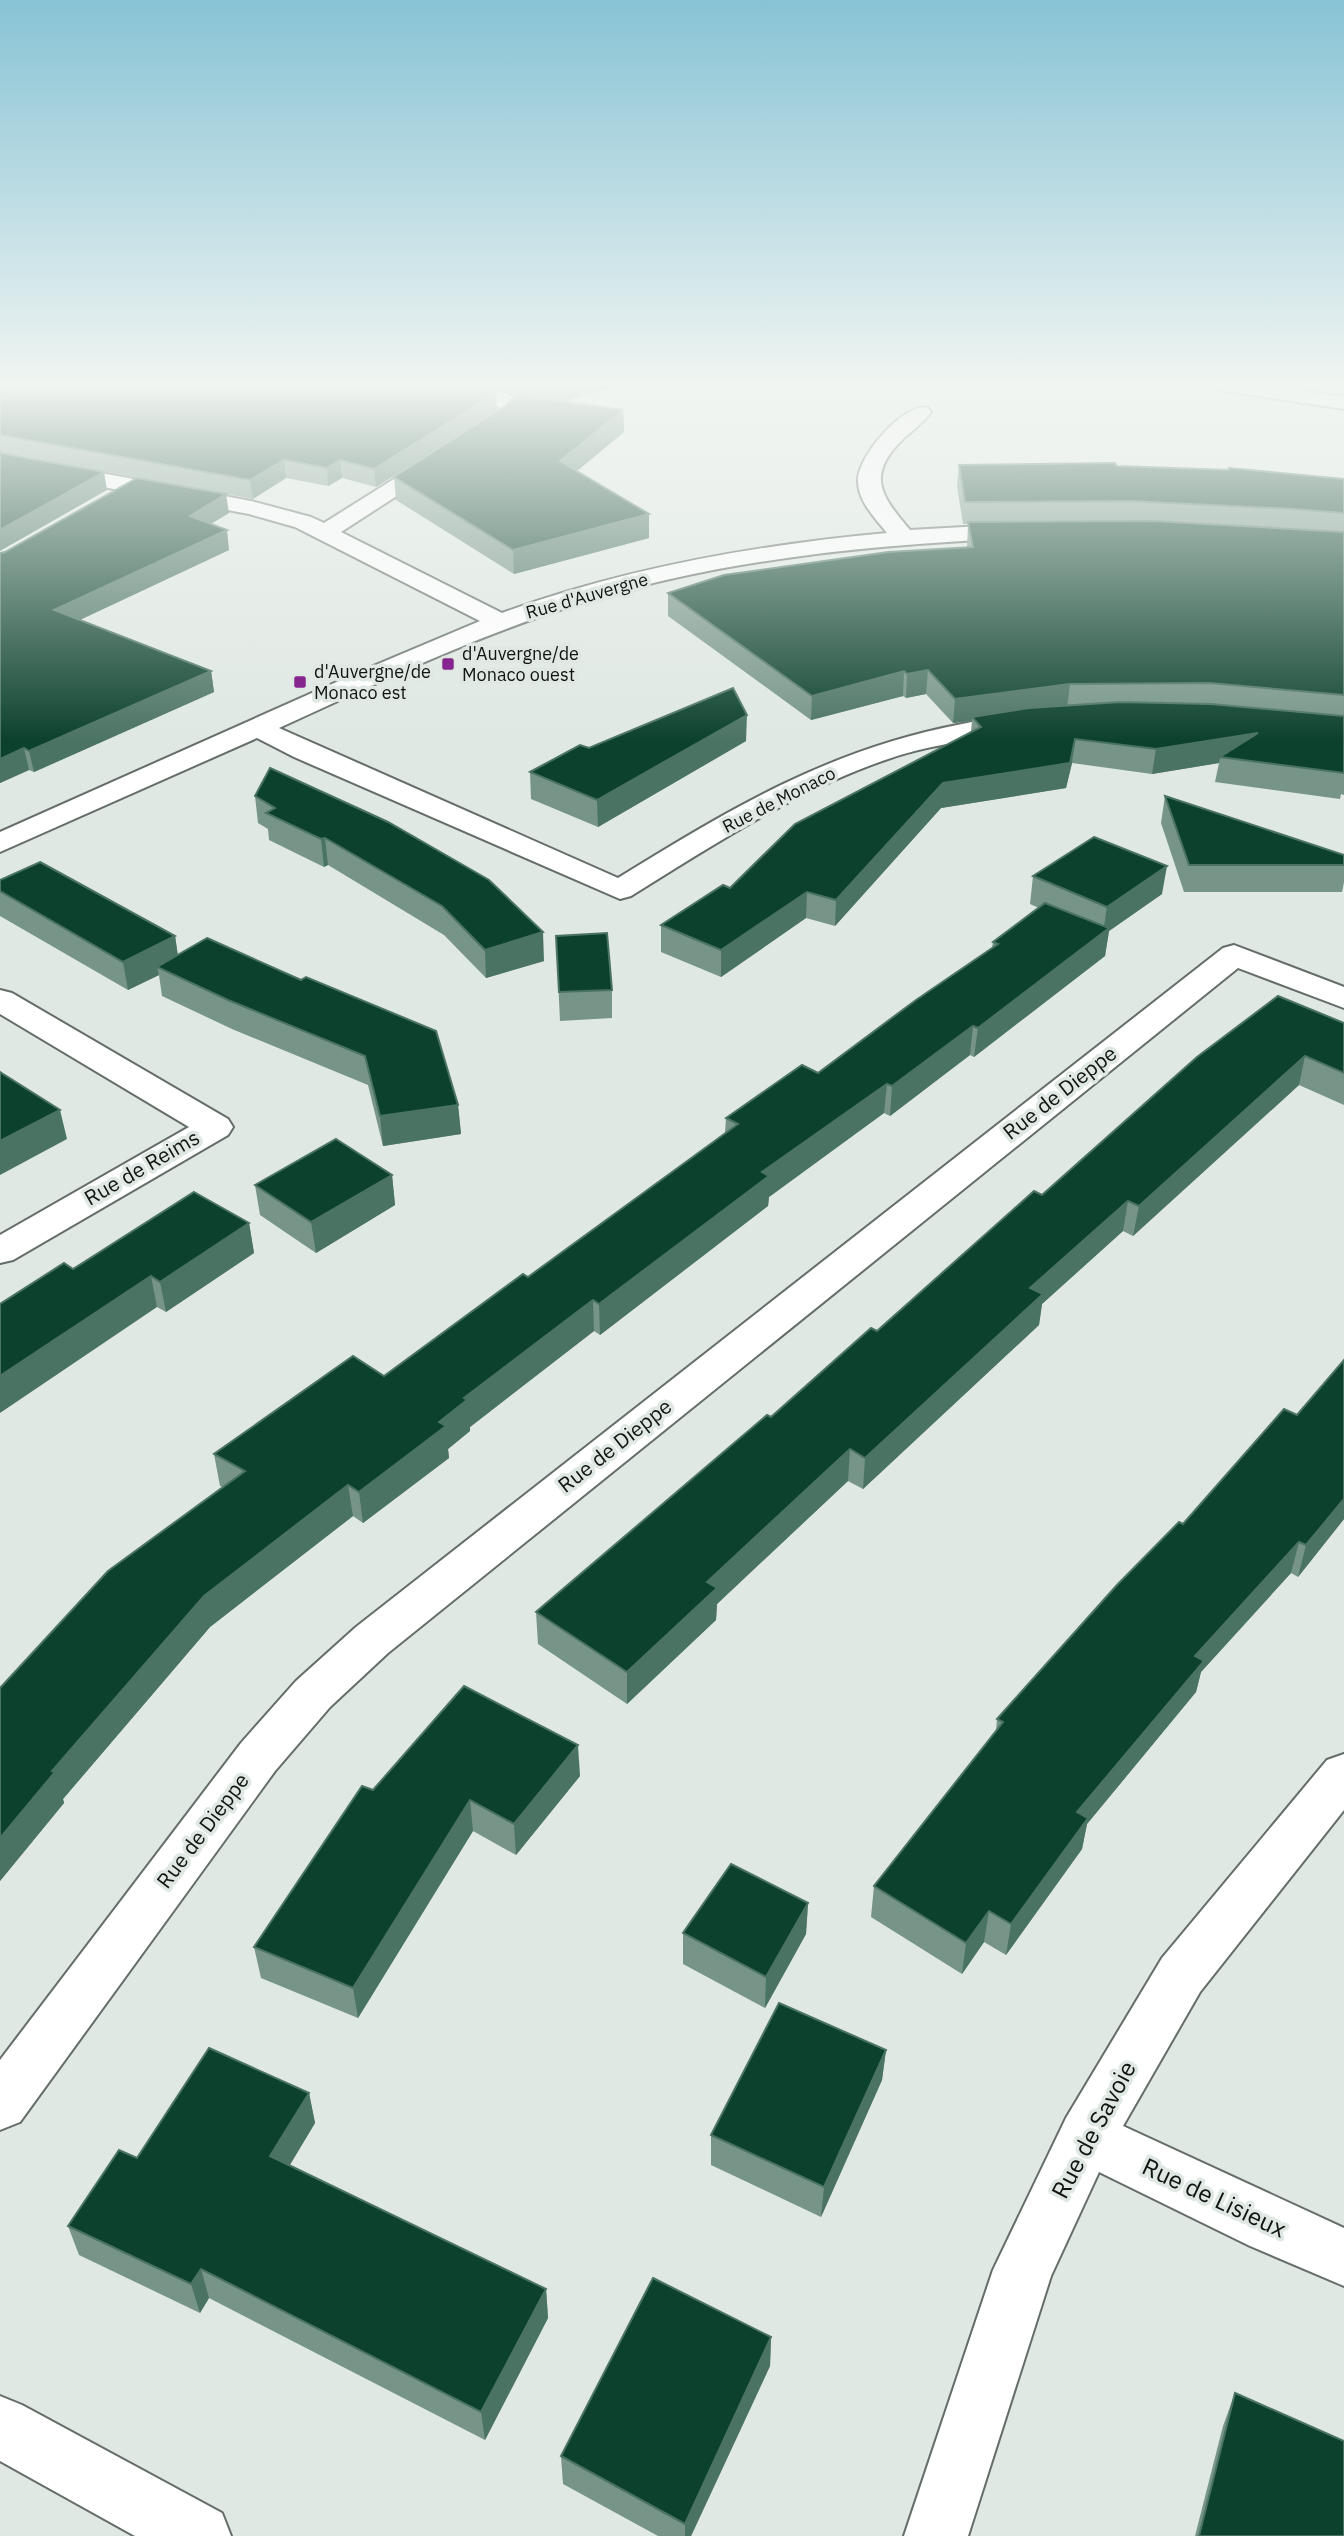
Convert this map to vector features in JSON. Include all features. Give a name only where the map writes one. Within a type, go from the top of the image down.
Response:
[{"type":"main road","points":[[226,503],[303,522],[499,622]]},
{"type":"main road","points":[[326,532],[371,503]]},
{"type":"main road","points":[[878,503],[903,537]]},
{"type":"main road","name":"Rue d'Auvergne","points":[[0,843],[499,622],[596,591],[703,565],[810,547],[903,537],[1039,531]]},
{"type":"main road","name":"Rue de Monaco","points":[[257,727],[304,751],[620,890],[774,800],[873,755],[920,741],[1051,719]]},
{"type":"main road","name":"Rue de Dieppe","points":[[0,2104],[258,1758],[313,1695],[372,1640],[1234,955],[1344,998]]},
{"type":"main road","name":"Rue de Reims","points":[[0,1000],[215,1127],[0,1251]]},
{"type":"main road","name":"Rue de Savoie","points":[[936,2536],[1023,2270],[1086,2137],[1181,1975],[1344,1774]]},
{"type":"main road","name":"Rue de Lisieux","points":[[1086,2137],[1270,2227],[1344,2257]]},
{"type":"main road","points":[[0,2427],[199,2536]]},
{"type":"building","points":[[0,503],[48,503],[0,530]]},
{"type":"building","points":[[92,503],[211,503],[190,516],[227,530],[54,610],[211,671],[29,751],[24,748],[0,759],[0,553]]},
{"type":"building","points":[[437,503],[631,503],[649,514],[513,550]]},
{"type":"building","points":[[1178,503],[1344,503],[1344,513]]},
{"type":"building","points":[[1153,521],[1344,532],[1344,695],[1209,683],[1070,684],[955,699],[928,670],[907,674],[904,671],[812,696],[668,593],[724,575],[888,552],[973,547],[968,522]]},
{"type":"building","points":[[733,688],[747,715],[597,800],[530,772],[580,745],[589,748]]},
{"type":"building","points":[[1120,702],[1211,704],[1344,716],[1344,773],[1220,757],[1258,733],[1156,749],[1075,739],[1070,763],[943,783],[836,900],[807,892],[721,950],[661,925],[723,885],[730,888],[795,824],[981,727],[972,717],[1029,708]]},
{"type":"building","points":[[270,768],[388,822],[489,880],[543,932],[485,950],[442,906],[325,838],[321,839],[266,813],[275,808],[255,796]]},
{"type":"building","points":[[1165,796],[1344,855],[1344,865],[1189,865]]},
{"type":"building","points":[[1094,837],[1167,866],[1107,907],[1033,876]]},
{"type":"building","points":[[40,862],[175,936],[123,962],[0,891],[0,880]]},
{"type":"building","points":[[1045,903],[1109,928],[978,1028],[973,1026],[892,1086],[887,1084],[762,1172],[769,1176],[599,1304],[593,1300],[464,1398],[467,1400],[439,1422],[446,1426],[359,1492],[348,1485],[204,1596],[52,1771],[55,1772],[0,1838],[0,1688],[108,1571],[245,1471],[214,1454],[353,1356],[384,1376],[523,1274],[528,1277],[738,1124],[726,1118],[802,1065],[818,1073],[916,1000],[998,944],[993,942]]},
{"type":"building","points":[[607,933],[612,990],[559,992],[556,936]]},
{"type":"building","points":[[207,938],[301,980],[306,977],[436,1031],[458,1105],[380,1116],[365,1056],[228,1000],[157,967]]},
{"type":"building","points":[[1278,996],[1344,1023],[1344,1073],[1305,1056],[1139,1206],[1128,1201],[1030,1288],[1043,1294],[865,1458],[850,1449],[707,1582],[717,1588],[627,1672],[536,1612],[767,1415],[771,1417],[871,1328],[877,1331],[1034,1191],[1042,1195],[1197,1057]]},
{"type":"building","points":[[0,1072],[60,1110],[0,1141]]},
{"type":"building","points":[[336,1139],[392,1175],[311,1222],[255,1185]]},
{"type":"building","points":[[194,1192],[249,1223],[160,1282],[151,1276],[0,1376],[0,1304],[64,1263],[73,1269]]},
{"type":"building","points":[[1344,1360],[1344,1499],[1306,1545],[1299,1542],[1195,1656],[1204,1661],[1077,1812],[1088,1818],[1011,1924],[989,1911],[966,1943],[874,1886],[1003,1722],[997,1719],[1117,1585],[1179,1522],[1183,1524],[1284,1409],[1297,1415]]},
{"type":"building","points":[[464,1686],[578,1745],[514,1824],[470,1800],[353,1988],[254,1947],[362,1786],[373,1790]]},
{"type":"building","points":[[731,1864],[808,1903],[766,1977],[683,1933]]},
{"type":"building","points":[[779,2003],[886,2050],[824,2187],[711,2135]]},
{"type":"building","points":[[209,2048],[309,2093],[270,2156],[546,2289],[481,2412],[201,2269],[191,2284],[68,2226],[119,2150],[137,2158]]},
{"type":"building","points":[[653,2278],[771,2337],[685,2524],[561,2456]]},
{"type":"building","points":[[1235,2393],[1344,2441],[1344,2536],[1199,2536]]},
{"type":"place","name":"d'Auvergne/de Monaco ouest","points":[[448,664]]},
{"type":"place","name":"d'Auvergne/de Monaco est","points":[[300,682]]}]
